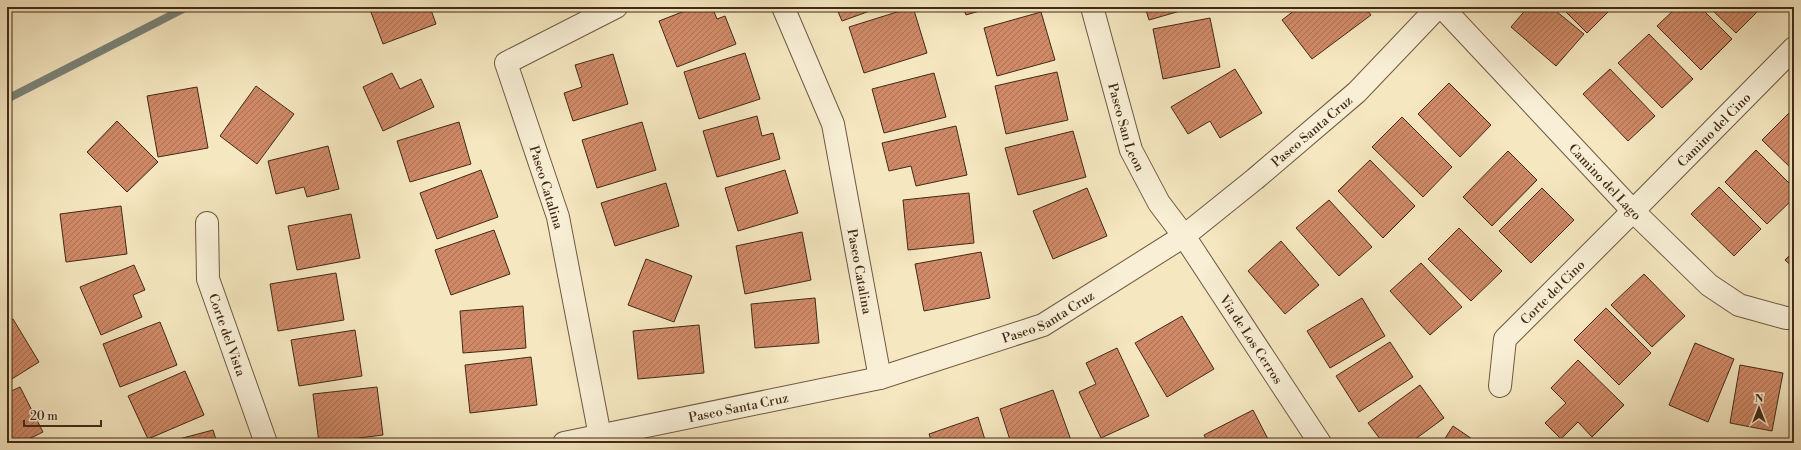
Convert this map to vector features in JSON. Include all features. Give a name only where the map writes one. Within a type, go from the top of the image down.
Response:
[{"type":"street","name":"Paseo Catalina","points":[[600,436],[558,218],[506,63],[616,7]]},
{"type":"street","name":"Paseo Catalina","points":[[783,7],[833,124],[880,378]]},
{"type":"street","name":"Paseo San Leon","points":[[1092,7],[1131,150],[1159,202],[1184,236]]},
{"type":"street","name":"Paseo Santa Cruz","points":[[564,443],[880,378],[1043,325],[1184,236],[1255,179],[1357,92],[1438,7]]},
{"type":"street","name":"Camino del Lago","points":[[1442,7],[1633,212],[1709,285],[1740,305],[1786,318],[1794,318]]},
{"type":"street","name":"Camino del Cino","points":[[1633,212],[1794,48]]},
{"type":"street","name":"Corte del Cino","points":[[1500,386],[1505,339],[1633,212]]},
{"type":"street","name":"Corte del Vista","points":[[207,223],[208,279],[266,443]]},
{"type":"street","name":"Via de Los Cerros","points":[[1184,236],[1320,443]]},
{"type":"building","points":[[369,7],[430,7],[436,24],[383,44]]},
{"type":"building","points":[[695,7],[712,7],[717,19],[725,16],[736,44],[677,67],[659,21]]},
{"type":"building","points":[[836,7],[881,7],[842,21]]},
{"type":"building","points":[[913,7],[927,53],[864,73],[849,27]]},
{"type":"building","points":[[963,7],[993,7],[966,15]]},
{"type":"building","points":[[1145,7],[1194,7],[1149,20]]},
{"type":"building","points":[[1299,7],[1365,7],[1371,15],[1312,59],[1282,20]]},
{"type":"building","points":[[1528,7],[1551,7],[1584,34],[1556,66],[1511,27]]},
{"type":"building","points":[[1561,7],[1613,7],[1587,33]]},
{"type":"building","points":[[1677,7],[1700,7],[1732,39],[1701,70],[1657,26]]},
{"type":"building","points":[[1709,7],[1762,7],[1736,33]]},
{"type":"building","points":[[1041,12],[1055,60],[997,76],[984,28]]},
{"type":"building","points":[[1210,18],[1220,67],[1163,79],[1153,29]]},
{"type":"building","points":[[1649,34],[1693,79],[1662,108],[1618,63]]},
{"type":"building","points":[[745,53],[760,99],[699,119],[684,72]]},
{"type":"building","points":[[613,54],[628,104],[573,121],[564,93],[582,87],[575,65]]},
{"type":"building","points":[[1235,69],[1262,113],[1220,138],[1210,121],[1188,134],[1171,107]]},
{"type":"building","points":[[1610,69],[1655,116],[1628,141],[1583,94]]},
{"type":"building","points":[[1057,72],[1068,120],[1006,134],[995,86]]},
{"type":"building","points":[[392,73],[400,89],[421,79],[434,107],[383,131],[363,87]]},
{"type":"building","points":[[934,73],[946,117],[884,133],[872,89]]},
{"type":"building","points":[[1449,83],[1491,125],[1460,157],[1418,114]]},
{"type":"building","points":[[256,86],[294,114],[257,164],[220,136]]},
{"type":"building","points":[[197,87],[208,148],[158,157],[147,96]]},
{"type":"building","points":[[1792,110],[1794,113],[1794,171],[1762,140]]},
{"type":"building","points":[[757,116],[762,136],[773,133],[780,159],[717,177],[703,131]]},
{"type":"building","points":[[1402,117],[1452,167],[1423,197],[1372,147]]},
{"type":"building","points":[[117,121],[158,162],[127,192],[87,152]]},
{"type":"building","points":[[459,122],[471,164],[410,182],[397,141]]},
{"type":"building","points":[[642,122],[656,170],[597,188],[582,140]]},
{"type":"building","points":[[956,126],[967,175],[916,186],[911,166],[889,171],[882,143]]},
{"type":"building","points":[[1073,131],[1086,177],[1018,195],[1005,148]]},
{"type":"building","points":[[328,146],[339,189],[307,197],[304,187],[276,194],[268,161]]},
{"type":"building","points":[[1756,150],[1794,188],[1794,198],[1767,224],[1725,182]]},
{"type":"building","points":[[1508,151],[1537,180],[1492,226],[1463,197]]},
{"type":"building","points":[[1370,160],[1415,206],[1383,238],[1338,191]]},
{"type":"building","points":[[481,170],[498,217],[437,239],[420,193]]},
{"type":"building","points":[[785,170],[798,213],[738,231],[725,188]]},
{"type":"building","points":[[666,183],[679,226],[615,246],[601,203]]},
{"type":"building","points":[[1719,187],[1761,229],[1734,256],[1691,214]]},
{"type":"building","points":[[1087,188],[1107,236],[1053,259],[1033,211]]},
{"type":"building","points":[[1542,188],[1574,220],[1531,263],[1499,231]]},
{"type":"building","points":[[969,193],[974,243],[908,250],[903,200]]},
{"type":"building","points":[[1329,200],[1372,247],[1339,276],[1296,228]]},
{"type":"building","points":[[121,206],[127,254],[66,262],[60,214]]},
{"type":"building","points":[[351,214],[360,258],[297,270],[288,226]]},
{"type":"building","points":[[1459,228],[1502,271],[1471,301],[1428,259]]},
{"type":"building","points":[[494,230],[510,274],[451,295],[435,250]]},
{"type":"building","points":[[802,232],[811,280],[745,294],[736,246]]},
{"type":"building","points":[[1281,241],[1319,285],[1285,314],[1248,271]]},
{"type":"building","points":[[1794,251],[1794,268],[1785,260]]},
{"type":"building","points":[[981,252],[990,298],[924,311],[915,264]]},
{"type":"building","points":[[646,259],[692,276],[674,322],[628,305]]},
{"type":"building","points":[[1421,263],[1462,307],[1430,335],[1390,291]]},
{"type":"building","points":[[134,265],[145,290],[133,295],[142,317],[101,335],[80,287]]},
{"type":"building","points":[[336,273],[344,320],[278,331],[270,284]]},
{"type":"building","points":[[1644,274],[1685,316],[1652,347],[1611,305]]},
{"type":"building","points":[[815,298],[819,343],[755,348],[751,304]]},
{"type":"building","points":[[1362,298],[1385,336],[1330,368],[1307,331]]},
{"type":"building","points":[[523,306],[526,348],[463,353],[460,311]]},
{"type":"building","points":[[1606,308],[1651,353],[1619,385],[1574,340]]},
{"type":"building","points":[[1182,316],[1214,369],[1167,397],[1135,343]]},
{"type":"building","points":[[13,319],[39,362],[7,382],[7,322]]},
{"type":"building","points":[[160,322],[177,365],[120,387],[103,344]]},
{"type":"building","points":[[699,325],[704,373],[638,379],[633,331]]},
{"type":"building","points":[[355,330],[362,376],[299,386],[291,340]]},
{"type":"building","points":[[1390,342],[1413,377],[1359,412],[1336,376]]},
{"type":"building","points":[[1695,343],[1734,359],[1708,422],[1669,405]]},
{"type":"building","points":[[1117,348],[1149,416],[1101,438],[1079,392],[1096,384],[1086,363]]},
{"type":"building","points":[[531,357],[537,405],[470,413],[465,365]]},
{"type":"building","points":[[1578,360],[1624,405],[1592,437],[1578,422],[1561,439],[1545,423],[1566,403],[1551,388]]},
{"type":"building","points":[[1740,365],[1783,373],[1772,431],[1730,423]]},
{"type":"building","points":[[185,371],[204,415],[148,439],[128,396]]},
{"type":"building","points":[[1792,374],[1794,374],[1794,434],[1792,434]]},
{"type":"building","points":[[1420,385],[1444,418],[1410,443],[1383,443],[1368,423]]},
{"type":"building","points":[[20,387],[43,432],[21,443],[7,443],[7,393]]},
{"type":"building","points":[[377,387],[383,435],[319,443],[313,394]]},
{"type":"building","points":[[1053,390],[1072,443],[1011,443],[1000,409]]},
{"type":"building","points":[[1253,410],[1270,443],[1208,443],[1204,435]]},
{"type":"building","points":[[978,417],[986,443],[932,443],[929,434]]},
{"type":"building","points":[[1453,426],[1478,443],[1442,443]]},
{"type":"building","points":[[213,430],[217,443],[164,443]]},
{"type":"waterway","points":[[7,99],[187,7]]}]
